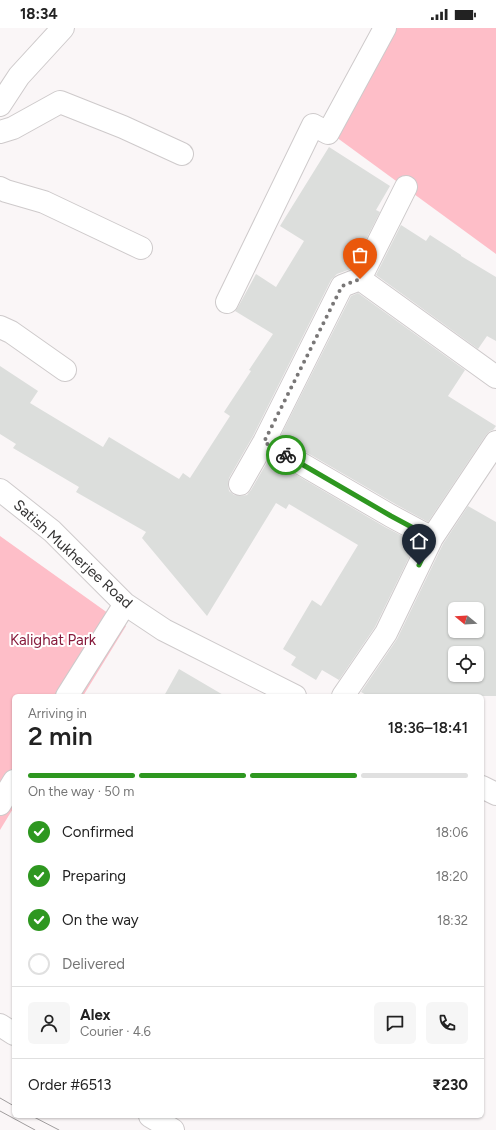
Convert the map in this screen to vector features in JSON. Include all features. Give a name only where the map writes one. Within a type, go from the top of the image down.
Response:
[{"type":"street","points":[[0,105],[19,76],[63,28]]},
{"type":"street","points":[[226,302],[313,125],[328,133],[385,28]]},
{"type":"street","points":[[0,132],[13,128],[60,102],[123,127],[182,154]]},
{"type":"street","points":[[240,484],[264,442],[342,286],[360,279],[406,187]]},
{"type":"street","points":[[0,188],[6,192],[44,202],[141,248]]},
{"type":"street","points":[[360,279],[496,378]]},
{"type":"street","points":[[0,327],[11,332],[65,370]]},
{"type":"street","points":[[264,442],[391,516],[432,538]]},
{"type":"street","points":[[344,694],[386,633],[432,538],[496,442]]},
{"type":"street","name":"Satish Mukherjee Road","points":[[0,490],[52,531],[125,604],[164,630],[291,694]]},
{"type":"street","points":[[68,694],[125,604]]},
{"type":"street","points":[[0,804],[12,784]]},
{"type":"street","points":[[484,788],[496,794]]},
{"type":"street","points":[[0,1025],[12,1033]]},
{"type":"street","points":[[153,1118],[173,1130]]},
{"type":"green space","points":[[393,28],[496,28],[496,254],[336,137]]},
{"type":"green space","name":"Kalighat Park","points":[[0,536],[126,626],[84,694],[12,694],[12,810],[0,830]]},
{"type":"building","points":[[329,147],[390,186],[376,210],[380,212],[351,269],[337,274],[331,280],[253,436],[229,478],[229,491],[234,495],[247,495],[269,459],[385,527],[416,543],[375,627],[339,680],[322,670],[316,680],[291,665],[296,657],[283,649],[312,600],[321,606],[358,545],[289,504],[286,509],[276,503],[207,616],[142,538],[146,532],[76,492],[79,487],[13,448],[16,444],[0,434],[0,366],[38,391],[30,403],[103,447],[109,437],[179,479],[183,473],[190,478],[230,416],[224,412],[273,334],[235,311],[256,274],[276,287],[304,241],[280,226]]},
{"type":"building","points":[[401,225],[426,241],[430,235],[496,277],[496,341],[487,336],[478,349],[376,275]]},
{"type":"building","points":[[358,293],[465,370],[448,396],[496,426],[486,435],[428,522],[280,437],[351,296]]},
{"type":"building","points":[[468,506],[496,522],[496,696],[484,696],[484,694],[364,694],[361,692],[397,639],[443,544]]},
{"type":"building","points":[[179,669],[222,694],[165,694]]},
{"type":"tram line","points":[[0,1098],[12,1105]]},
{"type":"tram line","points":[[0,1111],[12,1118]]},
{"type":"tram line","points":[[13,1118],[35,1130]]},
{"type":"tram line","points":[[36,1118],[59,1130]]},
{"type":"way so far","points":[[286,455],[264,442],[342,286],[360,279]]},
{"type":"route","points":[[286,455],[432,538],[419,565]]}]
